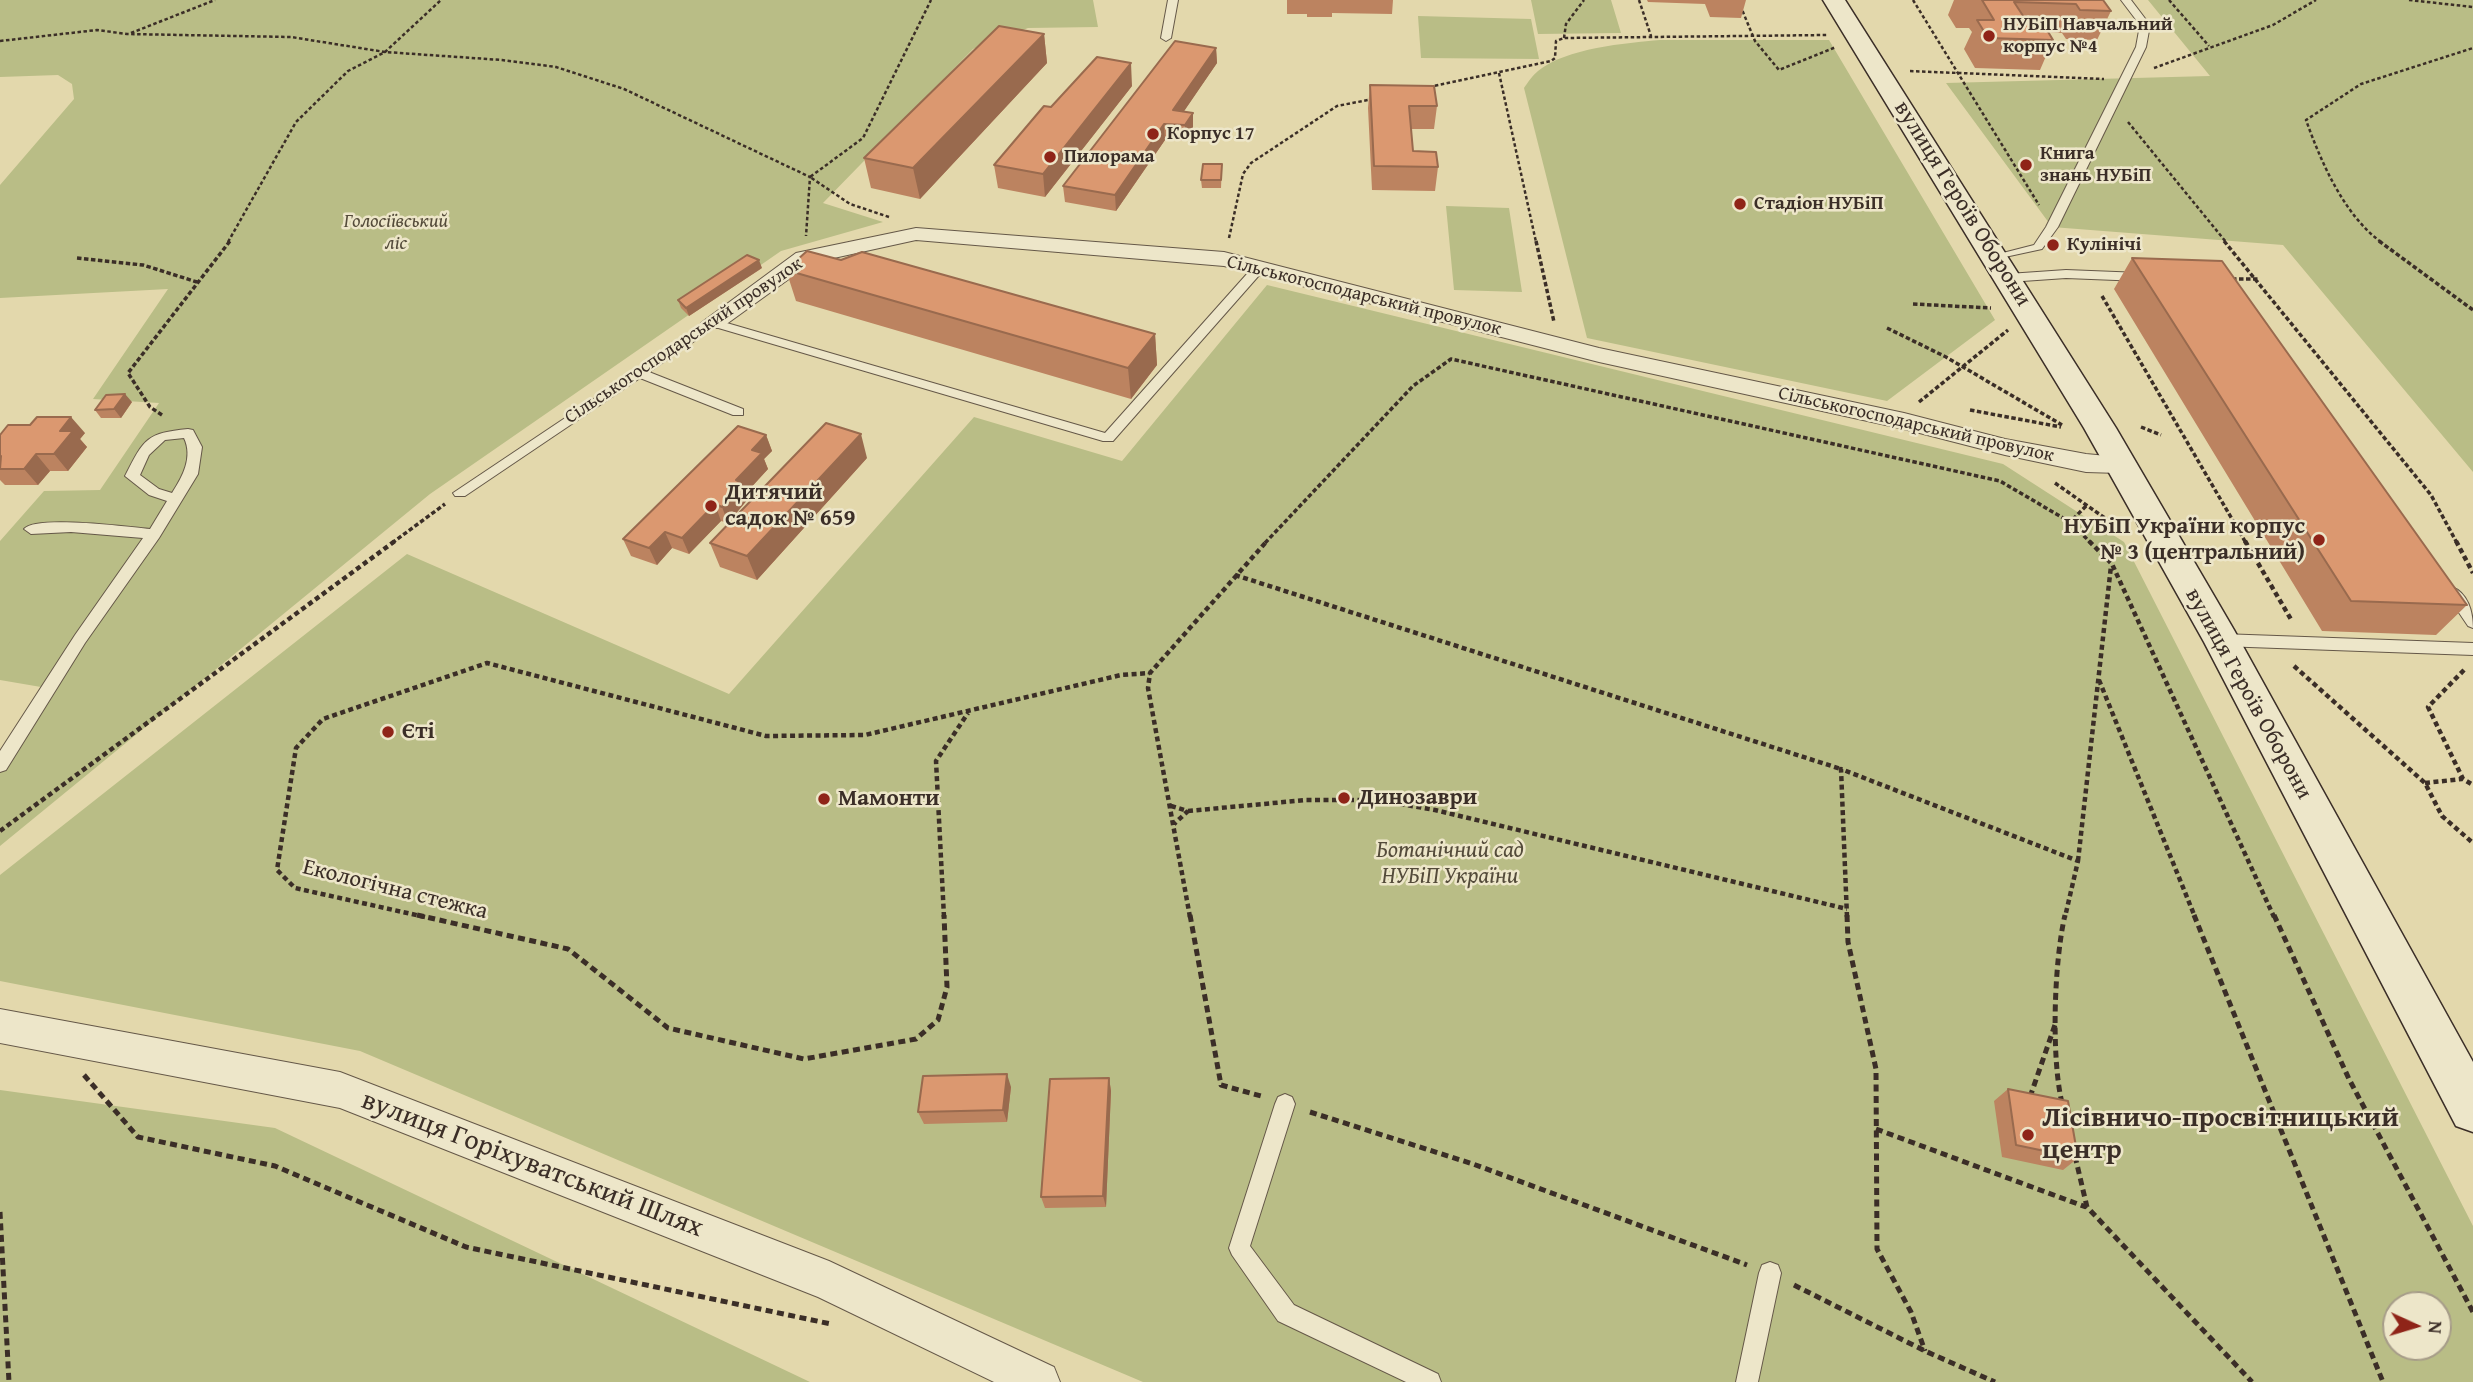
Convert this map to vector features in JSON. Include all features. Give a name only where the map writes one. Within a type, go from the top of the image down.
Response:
[{"type":"street","name":"вулиця Героїв Оборони","points":[[1834,0],[1878,69],[1999,281],[2119,464],[2221,640],[2473,1109]]},
{"type":"street","name":"Сільськогосподарський провулок","points":[[713,323],[804,258],[916,234],[1224,259],[1599,355],[1904,421],[2005,447],[2086,463],[2119,464]]},
{"type":"street","name":"вулиця Горіхуватський Шлях","points":[[0,1026],[340,1090],[829,1281],[1039,1382]]},
{"type":"lane","points":[[1166,38],[1173,0]]},
{"type":"lane","points":[[1999,281],[2038,247],[2052,227],[2141,47],[2145,25],[2126,0]]},
{"type":"lane","points":[[713,323],[1108,438],[1258,269]]},
{"type":"lane","points":[[1999,281],[2089,275],[2160,278]]},
{"type":"lane","name":"Сільськогосподарський провулок","points":[[460,493],[713,323]]},
{"type":"lane","points":[[639,373],[737,412]]},
{"type":"lane","points":[[0,765],[80,639],[153,534],[176,499],[191,474],[195,447],[188,433],[161,436],[144,453],[132,476],[154,492],[176,499]]},
{"type":"lane","points":[[31,529],[71,527],[153,534]]},
{"type":"lane","points":[[2440,576],[2473,622]]},
{"type":"lane","points":[[2221,640],[2473,649]]},
{"type":"lane","points":[[1285,1104],[1239,1248],[1286,1313],[1430,1382]]},
{"type":"lane","points":[[1747,1382],[1770,1273]]},
{"type":"path","points":[[127,34],[215,0]]},
{"type":"path","points":[[188,433],[150,407],[128,373],[233,236],[296,122],[348,71],[385,52],[442,0]]},
{"type":"path","points":[[804,258],[810,177],[863,138],[931,0]]},
{"type":"path","points":[[1564,38],[1566,24],[1584,0]]},
{"type":"path","points":[[1639,0],[1651,36]]},
{"type":"path","points":[[1738,0],[1752,35],[1779,70],[1832,47],[1843,47]]},
{"type":"path","points":[[1913,0],[2052,227]]},
{"type":"path","points":[[2169,0],[2209,46]]},
{"type":"path","points":[[1878,69],[2127,77],[2169,65],[2209,46],[2273,25],[2316,0]]},
{"type":"path","points":[[2409,0],[2473,7]]},
{"type":"path","points":[[0,41],[97,30],[127,34],[291,37],[385,52],[502,60],[556,67],[624,89],[810,177],[850,204],[898,220],[916,234]]},
{"type":"path","points":[[1418,90],[1550,61],[1555,58],[1556,41],[1564,38],[1837,35]]},
{"type":"path","points":[[2473,48],[2361,84],[2306,120],[2317,151],[2344,199],[2370,234],[2473,310]]},
{"type":"path","points":[[1499,73],[1556,330]]},
{"type":"path","points":[[1224,259],[1243,174],[1251,163],[1337,106],[1377,98]]},
{"type":"path","points":[[2116,100],[2128,123],[2258,279],[2431,495],[2473,573]]},
{"type":"path","points":[[77,258],[143,265],[197,282]]},
{"type":"path","points":[[2089,275],[2304,642]]},
{"type":"path","points":[[2224,279],[2258,279]]},
{"type":"path","points":[[1913,304],[1999,281]]},
{"type":"path","points":[[1904,421],[1919,402],[2014,325]]},
{"type":"path","points":[[1887,328],[1964,368],[2066,428],[1960,409]]},
{"type":"path","points":[[1994,1382],[1925,1351],[1770,1273],[1473,1164],[1221,1085],[1148,688],[1150,673],[1235,575],[1413,386],[1451,359],[2000,481],[2070,522],[2112,564],[2349,1079],[2473,1312]]},
{"type":"path","points":[[1919,402],[1932,404]]},
{"type":"path","points":[[2141,427],[2161,435]]},
{"type":"path","points":[[2005,447],[2120,529]]},
{"type":"path","points":[[0,831],[460,493]]},
{"type":"path","points":[[2070,522],[2087,506]]},
{"type":"path","points":[[2065,1117],[2056,1078],[2059,942],[2078,861],[2112,564]]},
{"type":"path","points":[[1235,575],[1841,769],[2078,861]]},
{"type":"path","points":[[2264,640],[2425,783],[2442,816],[2473,843]]},
{"type":"path","points":[[2473,661],[2428,707],[2463,779],[2473,785]]},
{"type":"path","name":"Екологічна стежка","points":[[968,713],[936,761],[947,987],[937,1020],[916,1039],[804,1059],[668,1028],[568,949],[295,888],[277,870],[296,748],[323,719],[487,663],[766,736],[865,735],[1121,675],[1150,673]]},
{"type":"path","points":[[2099,680],[2383,1382]]},
{"type":"path","points":[[1841,769],[1848,942],[1876,1069],[1877,1249],[1911,1312],[1925,1351]]},
{"type":"path","points":[[2425,783],[2463,779]]},
{"type":"path","points":[[1171,806],[1188,811],[1306,800],[1377,800],[1435,810],[1847,909]]},
{"type":"path","points":[[1174,824],[1188,811]]},
{"type":"path","points":[[2026,1108],[2057,1018]]},
{"type":"path","points":[[78,1069],[138,1137],[275,1166],[466,1247],[835,1325]]},
{"type":"path","points":[[1876,1129],[2087,1207],[2252,1382]]},
{"type":"path","points":[[2071,1143],[2087,1207]]},
{"type":"path","points":[[0,1212],[9,1382]]},
{"type":"green space","name":"Голосіївський ліс","points":[[0,0],[1093,0],[1098,27],[1028,28],[973,49],[823,203],[883,222],[781,251],[430,494],[0,846],[0,755],[41,687],[0,680],[0,541],[44,491],[100,490],[159,403],[93,399],[168,289],[0,298],[0,185],[74,99],[72,84],[58,75],[0,77]]},
{"type":"green space","points":[[1531,0],[1611,0],[1621,33],[1538,34]]},
{"type":"green space","points":[[2148,0],[2473,0],[2473,472],[2283,245],[2052,227],[1946,83],[2210,76]]},
{"type":"green space","points":[[1418,16],[1531,19],[1539,59],[1421,58]]},
{"type":"green space","name":"Стадіон НУБіП","points":[[1660,40],[1829,40],[1995,320],[1887,401],[1587,338],[1524,88],[1538,71],[1564,57],[1597,48]]},
{"type":"green space","points":[[1446,206],[1509,208],[1522,292],[1454,290]]},
{"type":"green space","name":"Ботанічний сад НУБіП України","points":[[1267,285],[2003,464],[2124,542],[2473,1226],[2473,1382],[1143,1382],[360,1051],[0,981],[0,875],[407,554],[729,694],[974,417],[1122,461]]},
{"type":"green space","points":[[0,1090],[275,1128],[810,1382],[0,1382]]},
{"type":"building","points":[[1982,0],[2103,0],[2111,11],[2080,10],[2076,4],[2014,2],[2029,25],[2044,25],[2053,40],[1988,38],[1977,20],[1994,20]]},
{"type":"building","points":[[999,26],[1044,34],[913,168],[864,158]]},
{"type":"building","name":"Корпус 17","points":[[1175,41],[1216,48],[1173,110],[1193,113],[1185,125],[1164,124],[1115,195],[1063,186]]},
{"type":"building","points":[[1097,57],[1131,63],[1043,174],[994,165],[1044,106],[1051,107]]},
{"type":"building","points":[[1370,85],[1434,86],[1437,106],[1409,106],[1413,151],[1436,152],[1438,167],[1374,166]]},
{"type":"building","points":[[1203,164],[1222,164],[1221,180],[1201,180]]},
{"type":"building","points":[[807,251],[841,260],[862,252],[1155,334],[1128,368],[786,270]]},
{"type":"building","points":[[747,255],[759,260],[686,308],[678,300]]},
{"type":"building","points":[[2132,258],[2222,261],[2467,605],[2351,601]]},
{"type":"building","points":[[125,394],[114,409],[95,410],[106,395]]},
{"type":"building","points":[[37,417],[71,417],[60,431],[73,431],[54,454],[36,454],[24,469],[0,469],[0,435],[8,425],[30,425]]},
{"type":"building","points":[[826,423],[861,434],[747,556],[710,543]]},
{"type":"building","points":[[738,426],[766,435],[752,450],[762,453],[736,480],[742,483],[722,507],[715,504],[682,538],[665,532],[649,548],[623,539]]},
{"type":"building","points":[[1007,1074],[1003,1110],[918,1112],[923,1076]]},
{"type":"building","points":[[1109,1078],[1103,1196],[1041,1197],[1050,1079]]},
{"type":"building","points":[[2008,1089],[2068,1101],[2078,1158],[2016,1145]]},
{"type":"place","name":"НУБіП Навчальний корпус №4","points":[[1989,36]]},
{"type":"place","name":"Корпус 17","points":[[1153,134]]},
{"type":"place","name":"Пилорама","points":[[1050,157]]},
{"type":"place","name":"Книга знань НУБіП","points":[[2026,165]]},
{"type":"place","name":"Стадіон НУБіП","points":[[1740,204]]},
{"type":"place","name":"Кулінічі","points":[[2053,245]]},
{"type":"place","name":"Дитячий садок № 659","points":[[711,506]]},
{"type":"place","name":"НУБіП України корпус № 3 (центральний)","points":[[2319,540]]},
{"type":"place","name":"Єті","points":[[388,732]]},
{"type":"place","name":"Динозаври","points":[[1344,798]]},
{"type":"place","name":"Мамонти","points":[[824,799]]},
{"type":"place","name":"Лісівничо-просвітницький центр","points":[[2028,1135]]}]
